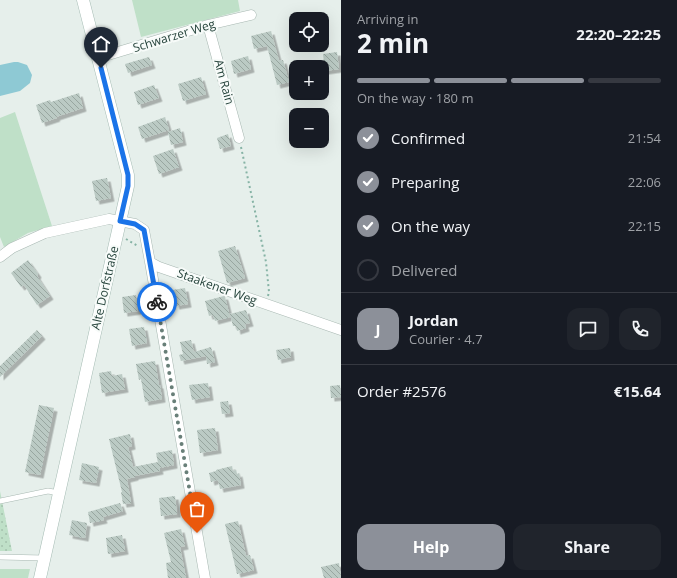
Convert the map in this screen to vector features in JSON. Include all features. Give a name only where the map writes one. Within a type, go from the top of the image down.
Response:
[{"type":"street","name":"Alte Dorfstraße","points":[[40,578],[128,186],[128,175],[83,0]]},
{"type":"street","name":"Schwarzer Weg","points":[[98,58],[208,25],[251,15]]},
{"type":"street","name":"Am Rain","points":[[208,25],[239,138]]},
{"type":"street","points":[[0,257],[12,248],[46,233],[109,219],[135,224],[144,230],[205,578]]},
{"type":"street","name":"Staakener Weg","points":[[150,262],[166,269],[341,330]]},
{"type":"lane","points":[[0,501],[48,491],[59,493]]},
{"type":"lane","points":[[0,557],[45,558]]},
{"type":"path","points":[[239,138],[266,262],[269,292],[265,304]]},
{"type":"path","points":[[121,237],[143,248],[147,246]]},
{"type":"green space","points":[[132,0],[238,0],[240,11],[141,37]]},
{"type":"green space","points":[[15,112],[52,226],[28,233],[4,247],[0,237],[0,118]]},
{"type":"green space","points":[[0,491],[12,551],[0,551]]},
{"type":"green space","points":[[0,569],[30,569],[28,578],[0,578]]},
{"type":"water","points":[[14,62],[27,65],[32,75],[30,83],[20,91],[0,96],[0,65]]},
{"type":"building","points":[[271,31],[279,61],[283,60],[289,82],[277,85],[267,46],[254,49],[251,36]]},
{"type":"building","points":[[337,52],[339,69],[329,70],[329,60],[324,60],[323,54]]},
{"type":"building","points":[[248,56],[251,69],[234,74],[231,61]]},
{"type":"building","points":[[149,57],[152,65],[128,73],[125,64]]},
{"type":"building","points":[[201,77],[206,94],[183,101],[178,84]]},
{"type":"building","points":[[154,85],[159,98],[138,105],[134,92]]},
{"type":"building","points":[[79,93],[83,108],[42,123],[36,105]]},
{"type":"building","points":[[165,117],[169,130],[142,139],[138,127]]},
{"type":"building","points":[[180,128],[183,142],[171,145],[168,132]]},
{"type":"building","points":[[228,134],[231,146],[220,149],[217,138]]},
{"type":"building","points":[[173,149],[179,167],[159,174],[153,156]]},
{"type":"building","points":[[107,178],[111,198],[96,201],[92,181]]},
{"type":"building","points":[[235,246],[245,278],[227,283],[218,251]]},
{"type":"building","points":[[28,260],[38,274],[37,276],[50,296],[37,305],[24,285],[21,287],[11,273]]},
{"type":"building","points":[[185,288],[188,304],[176,306],[172,290]]},
{"type":"building","points":[[136,295],[138,311],[124,313],[122,297]]},
{"type":"building","points":[[224,296],[230,317],[215,321],[213,315],[209,316],[205,301]]},
{"type":"building","points":[[246,310],[250,323],[245,324],[246,328],[237,331],[236,326],[233,326],[230,314]]},
{"type":"building","points":[[144,327],[147,343],[132,346],[129,329]]},
{"type":"building","points":[[37,330],[42,336],[0,377],[0,366]]},
{"type":"building","points":[[191,340],[194,352],[211,347],[215,362],[207,364],[206,356],[181,361],[179,355],[183,354],[180,342]]},
{"type":"building","points":[[290,348],[291,357],[278,360],[276,350]]},
{"type":"building","points":[[155,361],[162,399],[145,402],[141,379],[139,380],[136,364]]},
{"type":"building","points":[[111,371],[112,376],[122,374],[125,389],[102,393],[99,373]]},
{"type":"building","points":[[208,383],[210,397],[192,400],[189,385]]},
{"type":"building","points":[[340,385],[341,397],[331,398],[330,386]]},
{"type":"building","points":[[228,401],[230,413],[222,414],[220,402]]},
{"type":"building","points":[[39,405],[54,408],[40,475],[25,472]]},
{"type":"building","points":[[215,428],[218,450],[200,453],[197,430]]},
{"type":"building","points":[[130,434],[132,446],[128,447],[133,467],[158,462],[160,471],[127,479],[131,503],[123,504],[122,492],[109,439]]},
{"type":"building","points":[[172,450],[174,465],[159,468],[156,453]]},
{"type":"building","points":[[82,463],[99,467],[96,483],[79,480]]},
{"type":"building","points":[[232,466],[233,471],[236,470],[237,474],[239,473],[241,485],[220,489],[218,480],[211,482],[209,473]]},
{"type":"building","points":[[175,496],[177,514],[161,516],[159,498]]},
{"type":"building","points":[[120,503],[123,511],[103,517],[104,520],[90,523],[88,512]]},
{"type":"building","points":[[72,520],[87,523],[85,538],[69,535]]},
{"type":"building","points":[[238,521],[246,556],[250,555],[254,570],[237,574],[225,524]]},
{"type":"building","points":[[181,529],[185,546],[180,547],[186,578],[168,578],[166,563],[171,562],[164,533]]},
{"type":"building","points":[[122,535],[125,551],[108,554],[106,538]]},
{"type":"building","points":[[339,563],[341,578],[324,578],[321,567]]},
{"type":"way so far","points":[[157,302],[197,533]]},
{"type":"route","points":[[101,68],[128,175],[128,186],[120,221],[135,224],[144,230],[157,302]]}]
